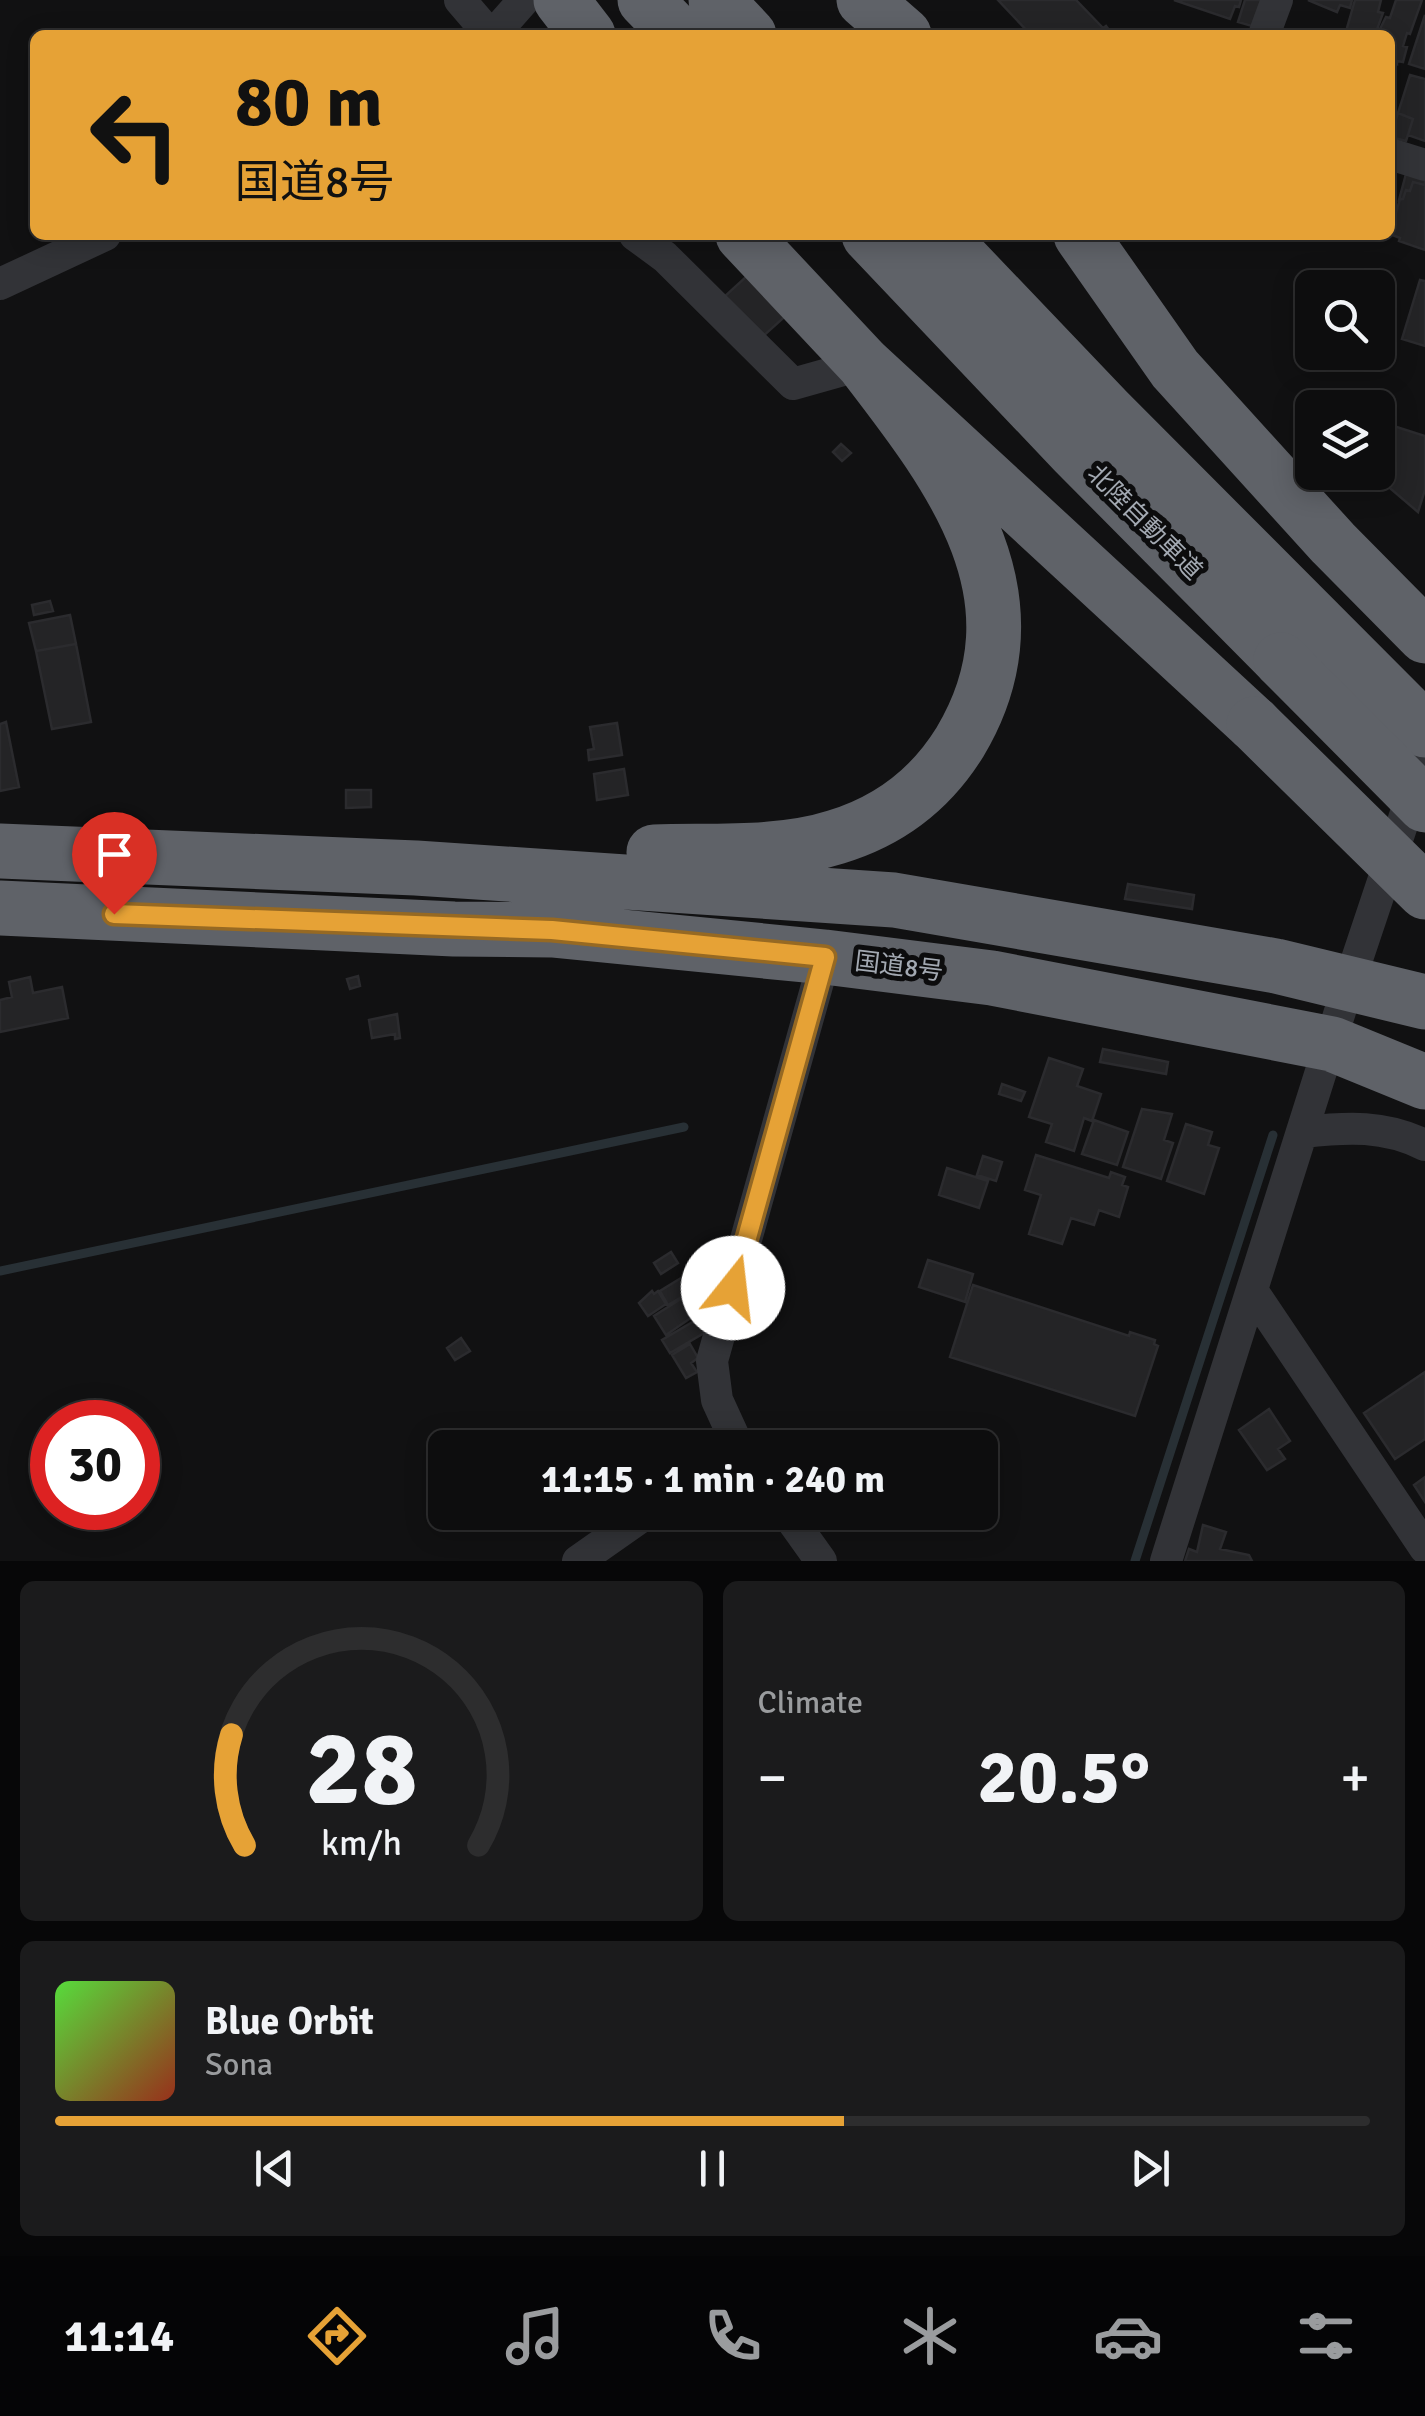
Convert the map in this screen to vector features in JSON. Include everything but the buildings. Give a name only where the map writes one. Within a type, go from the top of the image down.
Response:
[{"type":"highway","points":[[561,0],[584,30]]},
{"type":"highway","points":[[645,0],[673,30]]},
{"type":"highway","points":[[716,0],[744,30]]},
{"type":"highway","points":[[864,0],[898,30]]},
{"type":"highway","points":[[749,240],[864,364],[1254,724],[1425,892]]},
{"type":"highway","name":"北陸自動車道","points":[[873,240],[1075,452],[1425,804]]},
{"type":"highway","name":"北陸自動車道","points":[[944,240],[1425,730]]},
{"type":"highway","points":[[1085,240],[1175,368],[1333,543],[1425,636]]},
{"type":"highway","points":[[416,868],[620,852],[734,850],[835,838],[891,816],[949,759],[975,716],[988,671],[994,629],[986,561],[946,475],[864,364]]},
{"type":"highway","points":[[0,852],[416,868],[894,900],[1276,966],[1425,1002]]},
{"type":"highway","name":"国道8号","points":[[0,908],[552,930],[825,957],[992,978],[1332,1044],[1425,1082]]},
{"type":"street","points":[[460,0],[487,30]]},
{"type":"street","points":[[497,30],[524,0]]},
{"type":"street","points":[[1266,30],[1277,0]]},
{"type":"street","points":[[1395,156],[1425,165]]},
{"type":"street","points":[[0,284],[94,240]]},
{"type":"street","points":[[642,240],[665,257],[792,384],[864,364]]},
{"type":"street","points":[[1166,1561],[1425,756]]},
{"type":"street","points":[[731,1430],[717,1400],[712,1361],[825,957]]},
{"type":"street","points":[[1304,1132],[1355,1127],[1384,1130],[1425,1145]]},
{"type":"street","points":[[1252,1292],[1425,1548]]},
{"type":"street","points":[[578,1561],[622,1530]]},
{"type":"street","points":[[799,1530],[821,1561]]},
{"type":"waterway","points":[[0,1271],[684,1127]]},
{"type":"waterway","points":[[1135,1561],[1273,1135]]},
{"type":"route","points":[[114,914],[552,930],[825,957],[733,1288]]}]
